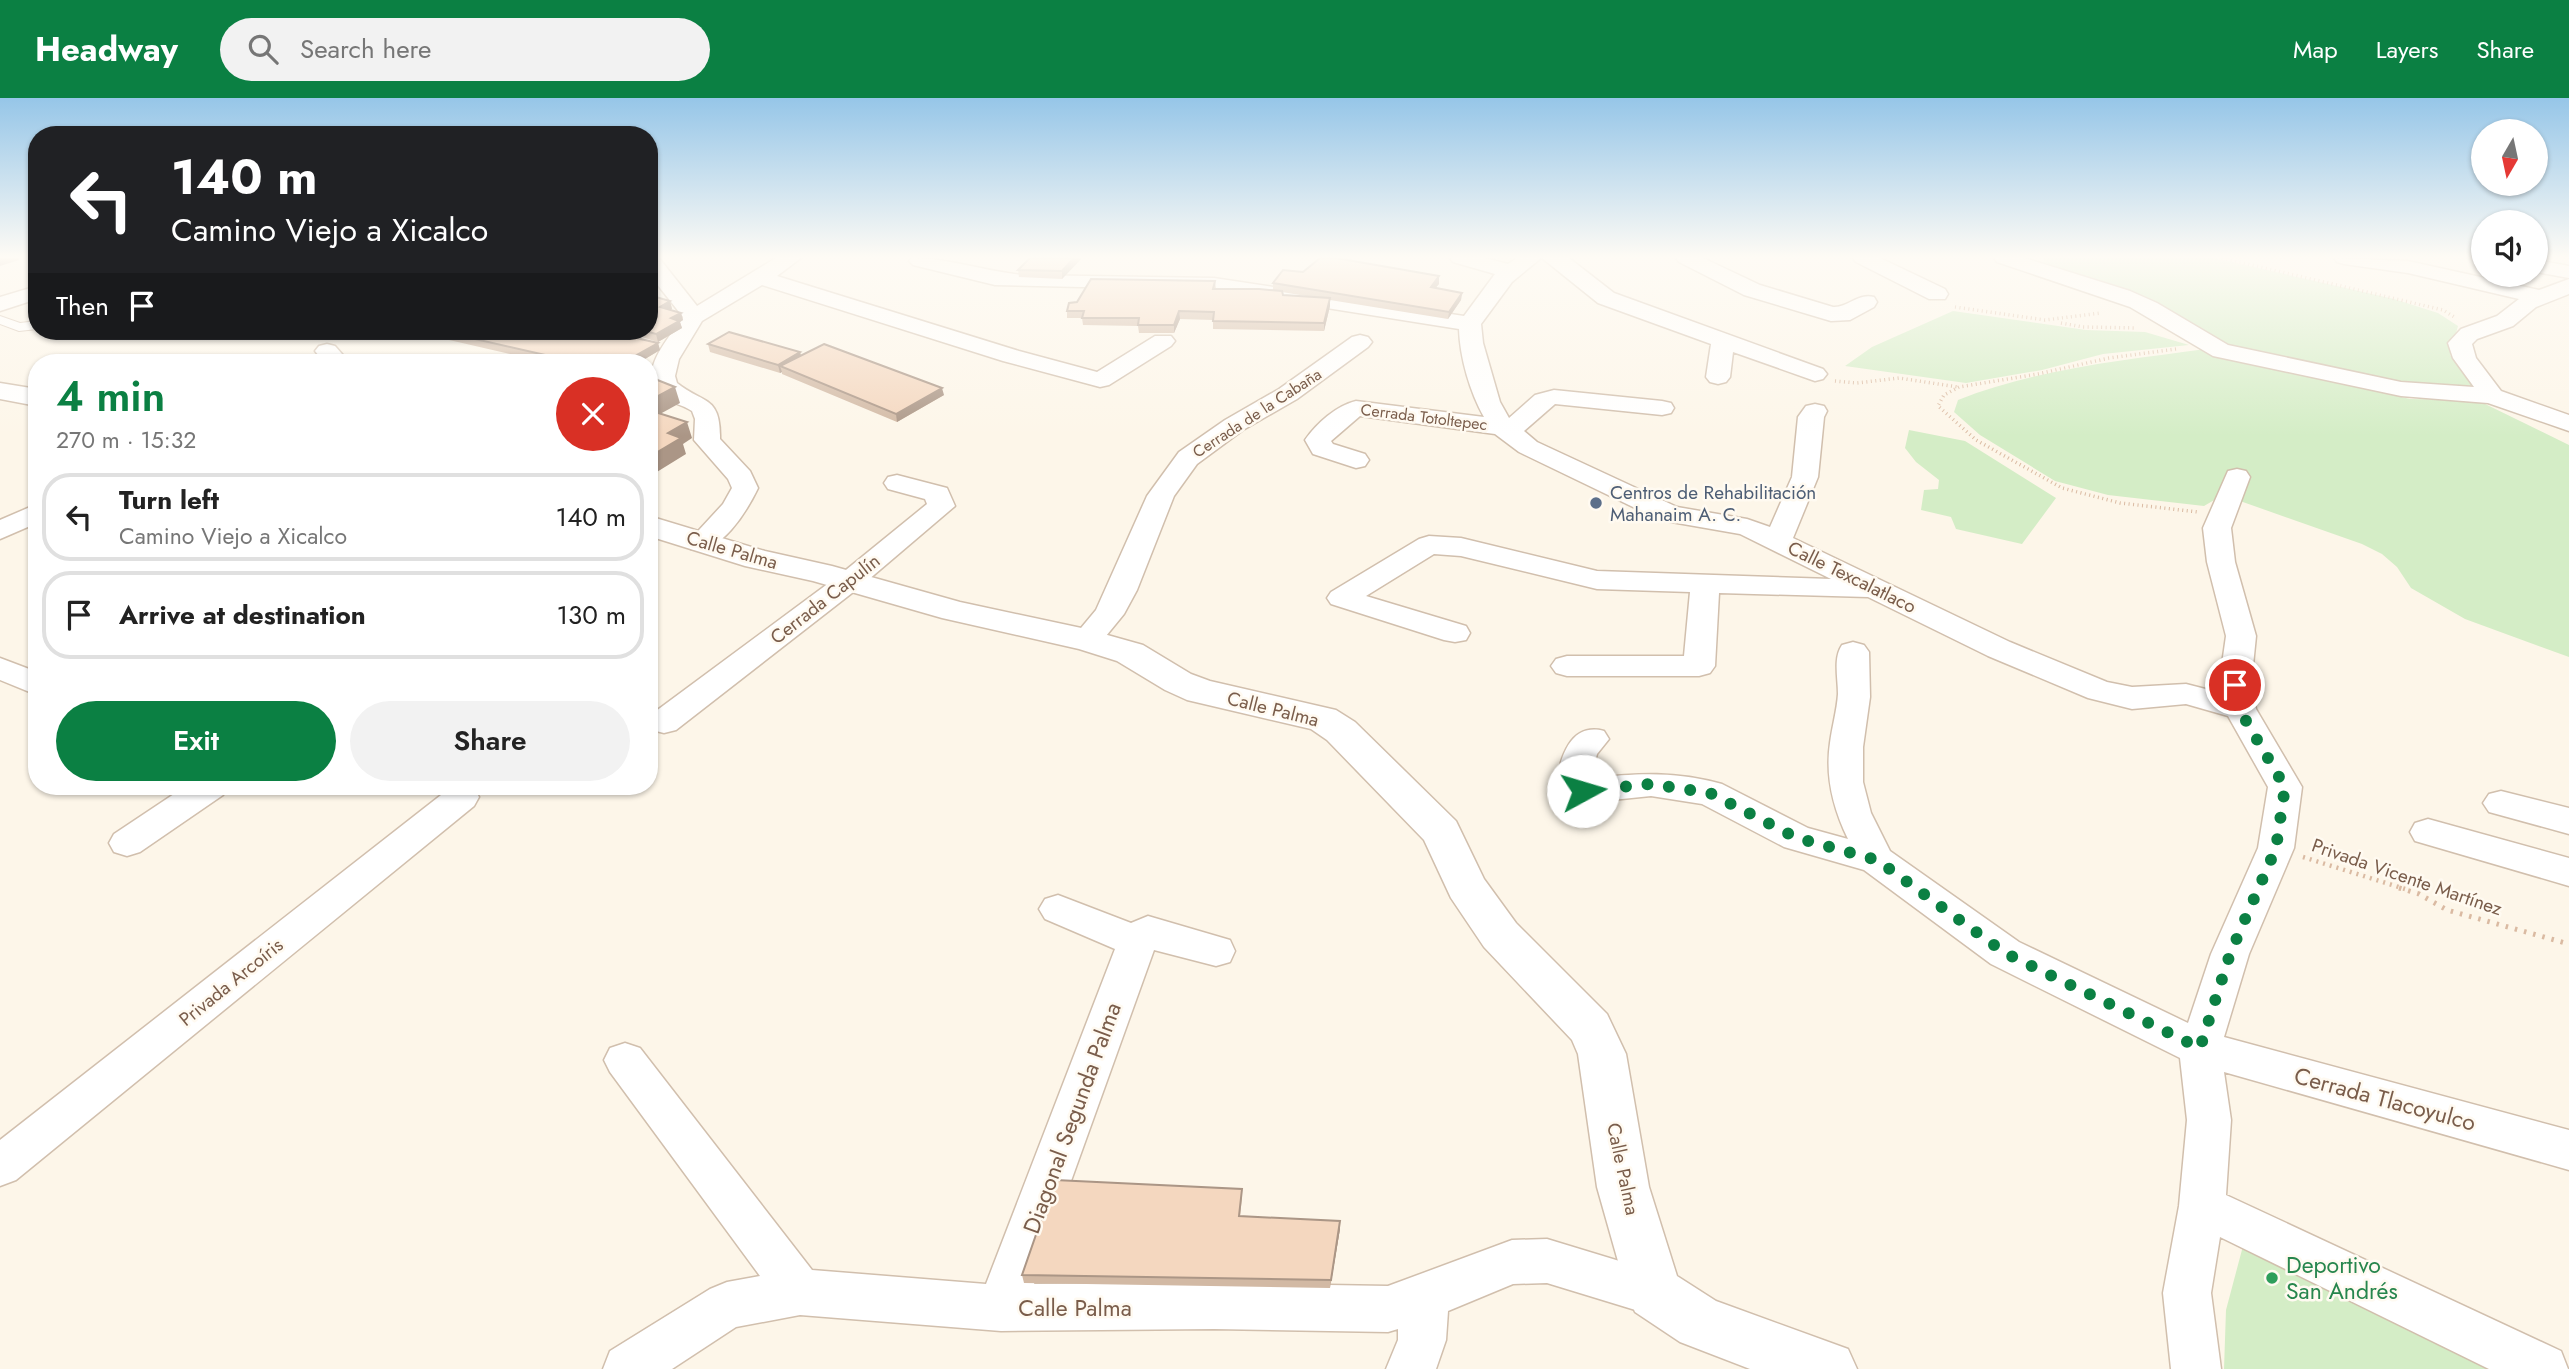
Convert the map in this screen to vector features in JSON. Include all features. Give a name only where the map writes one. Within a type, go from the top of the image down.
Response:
[{"type":"street","points":[[694,317],[665,365],[663,382],[669,391],[702,406],[707,416],[707,440],[741,477],[745,488],[735,508],[701,543]]},
{"type":"street","points":[[887,317],[1011,356],[1100,380],[1163,341]]},
{"type":"street","points":[[1427,317],[1470,324],[1475,317]]},
{"type":"street","points":[[1657,317],[1815,374]]},
{"type":"street","points":[[2165,317],[2202,343],[2257,360],[2401,389],[2491,396],[2569,424]]},
{"type":"street","points":[[2491,396],[2487,385],[2461,356],[2460,344],[2469,334],[2509,317]]},
{"type":"street","name":"Calle Texcalatlaco","points":[[1470,324],[1471,342],[1488,402],[1505,429],[1528,447],[1670,514],[1747,527],[1999,649],[2099,691],[2132,698],[2186,694],[2239,709]]},
{"type":"street","name":"Cerrada de la Cabaña","points":[[1086,640],[1109,614],[1122,590],[1161,496],[1188,458],[1234,425],[1288,394],[1360,342]]},
{"type":"street","points":[[1718,377],[1723,342]]},
{"type":"street","points":[[0,391],[28,396]]},
{"type":"street","points":[[1505,429],[1544,400],[1553,397],[1662,408]]},
{"type":"street","name":"Cerrada Totoltepec","points":[[1356,460],[1322,449],[1318,440],[1345,414],[1356,408],[1505,429]]},
{"type":"street","points":[[1778,541],[1805,477],[1811,417],[1815,411]]},
{"type":"street","points":[[2196,1369],[2187,1293],[2202,1206],[2209,1119],[2200,1048],[2230,954],[2276,848],[2285,787],[2239,709],[2235,685],[2241,636],[2221,562],[2217,528],[2237,477]]},
{"type":"street","name":"Cerrada Capulín","points":[[664,722],[851,580],[941,506],[937,494],[897,483]]},
{"type":"street","points":[[1,529],[28,516]]},
{"type":"street","name":"Calle Palma","points":[[658,529],[757,559],[851,580],[954,611],[1086,640],[1130,653],[1178,682],[1200,691],[1323,719],[1354,742],[1441,832],[1466,887],[1493,925],[1590,1028],[1602,1054],[1623,1187],[1655,1293]]},
{"type":"street","points":[[1455,633],[1342,598],[1429,545],[1461,547],[1597,580],[1878,590]]},
{"type":"street","points":[[1567,666],[1699,666],[1705,583]]},
{"type":"street","points":[[1853,652],[1854,697],[1846,747],[1846,782],[1853,813],[1877,860]]},
{"type":"street","points":[[0,668],[28,681]]},
{"type":"street","points":[[1592,739],[1583,746],[1577,759],[1573,785],[1583,791],[1651,784],[1710,793],[1797,838],[1877,860]]},
{"type":"street","points":[[127,843],[198,795]]},
{"type":"street","name":"Privada Arcoíris","points":[[0,1166],[462,797]]},
{"type":"street","points":[[2501,803],[2569,821]]},
{"type":"street","points":[[2428,832],[2569,872]]},
{"type":"street","name":"Cerrada Tlacoyulco","points":[[1877,860],[2005,953],[2200,1048],[2569,1150]]},
{"type":"street","points":[[1058,909],[1143,937],[1216,951]]},
{"type":"street","name":"Diagonal Segunda Palma","points":[[1001,1308],[1143,937]]},
{"type":"street","points":[[625,1060],[800,1293]]},
{"type":"street","points":[[2202,1206],[2543,1369]]},
{"type":"street","name":"Calle Palma","points":[[628,1369],[727,1305],[800,1293],[1001,1308],[1214,1306],[1388,1309],[1512,1262],[1547,1261],[1655,1293],[1700,1323],[1828,1369]]},
{"type":"street","points":[[1411,1369],[1422,1339],[1425,1297]]},
{"type":"lane","points":[[0,320],[19,327],[28,326]]},
{"type":"path","points":[[2029,317],[2083,327],[2146,328],[2202,343]]},
{"type":"path","points":[[2053,322],[2080,317]]},
{"type":"path","points":[[2455,317],[2463,322],[2469,334]]},
{"type":"path","points":[[1815,374],[1851,384],[1904,379],[1959,387],[2202,343]]},
{"type":"path","points":[[1959,387],[1944,395],[1938,406],[1950,421],[1979,443],[2045,481],[2119,503],[2221,514]]},
{"type":"path","name":"Privada Vicente Martínez","points":[[2276,848],[2419,894],[2447,910],[2569,944]]},
{"type":"green space","points":[[1939,317],[1997,317],[2086,330],[2145,332],[2189,345],[2103,354],[2042,370],[1966,383],[1845,366],[1872,347]]},
{"type":"green space","points":[[2180,317],[2445,317],[2458,326],[2450,355],[2481,386],[2470,390],[2412,389],[2208,341]]},
{"type":"green space","points":[[2206,349],[2217,355],[2410,399],[2477,400],[2569,445],[2569,657],[2465,619],[2411,588],[2397,567],[2382,554],[2362,544],[2240,501],[2216,499],[2204,506],[2108,495],[2055,481],[1980,435],[1954,412],[1958,400],[2018,380],[2080,367]]},
{"type":"green space","points":[[1909,430],[1965,441],[2056,498],[2022,544],[1956,529],[1951,517],[1921,510],[1924,490],[1938,489],[1939,480],[1916,462],[1905,448]]},
{"type":"green space","name":"Deportivo San Andrés","points":[[2243,1246],[2502,1369],[2224,1369],[2226,1310]]},
{"type":"building","points":[[658,317],[672,317],[679,321],[658,333]]},
{"type":"building","points":[[1177,317],[1174,325],[1138,325],[1139,318],[1082,318]]},
{"type":"building","points":[[1213,317],[1325,317],[1324,323],[1213,321]]},
{"type":"building","points":[[729,332],[800,352],[778,365],[708,344]]},
{"type":"building","points":[[479,340],[645,340],[658,343],[638,354],[541,354]]},
{"type":"building","points":[[824,344],[942,388],[896,414],[780,366]]},
{"type":"building","points":[[658,380],[675,387],[658,396]]},
{"type":"building","points":[[658,413],[687,422],[668,433],[681,438],[658,452]]},
{"type":"building","points":[[1055,1180],[1242,1189],[1239,1216],[1340,1221],[1331,1280],[1022,1275]]},
{"type":"place","name":"Centros de Rehabilitación Mahanaim A. C.","points":[[1596,503]]},
{"type":"place","name":"Deportivo San Andrés","points":[[2272,1278]]},
{"type":"route","points":[[1583,791],[1651,784],[1710,793],[1777,830],[1877,860],[2005,953],[2200,1048],[2230,954],[2276,848],[2285,787],[2239,709],[2235,685]]}]
